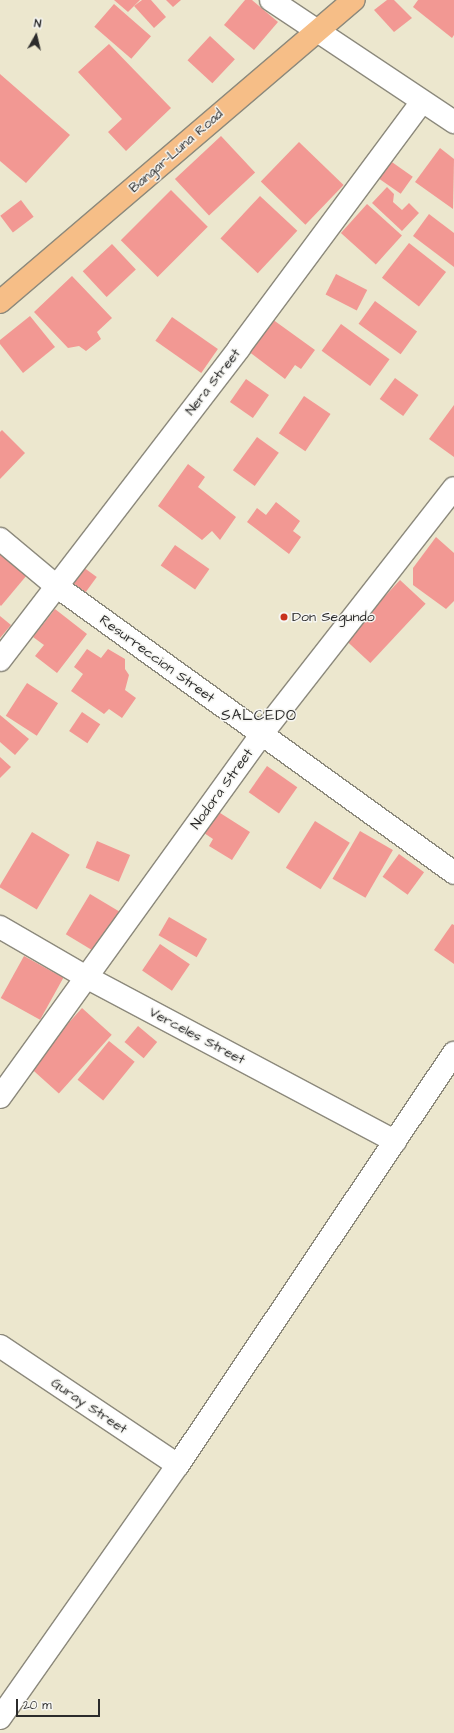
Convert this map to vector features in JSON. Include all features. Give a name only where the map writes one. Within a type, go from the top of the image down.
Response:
[{"type":"main road","name":"Bangar-Luna Road","points":[[0,302],[353,0]]},
{"type":"street","points":[[271,0],[454,122]]},
{"type":"street","name":"Nera Street","points":[[0,660],[55,585],[239,348],[422,102]]},
{"type":"street","name":"Nodora Street","points":[[0,1097],[88,978],[261,735],[454,488]]},
{"type":"street","name":"Resurreccion Street","points":[[0,540],[55,585],[454,873]]},
{"type":"street","name":"Verceles Street","points":[[0,928],[88,978],[395,1141]]},
{"type":"street","points":[[0,1718],[178,1465],[454,1053]]},
{"type":"street","name":"Guray Street","points":[[0,1346],[178,1465]]},
{"type":"building","points":[[114,0],[140,0],[128,12]]},
{"type":"building","points":[[142,0],[151,0],[166,17],[154,28],[134,6]]},
{"type":"building","points":[[166,0],[181,0],[173,7]]},
{"type":"building","points":[[245,0],[252,0],[278,22],[254,50],[224,25]]},
{"type":"building","points":[[387,0],[394,0],[412,18],[394,32],[374,10]]},
{"type":"building","points":[[418,0],[454,0],[454,35],[452,38],[413,7]]},
{"type":"building","points":[[114,4],[151,36],[131,59],[94,27]]},
{"type":"building","points":[[210,36],[235,59],[212,83],[187,60]]},
{"type":"building","points":[[109,44],[171,108],[126,151],[108,132],[122,119],[78,72]]},
{"type":"building","points":[[0,74],[70,135],[26,183],[0,161]]},
{"type":"building","points":[[221,136],[255,173],[209,216],[175,179]]},
{"type":"building","points":[[299,142],[344,185],[305,225],[261,182]]},
{"type":"building","points":[[440,148],[454,159],[453,209],[415,182]]},
{"type":"building","points":[[389,160],[413,177],[401,194],[377,177]]},
{"type":"building","points":[[387,187],[394,194],[393,202],[402,210],[409,203],[419,213],[402,231],[372,203]]},
{"type":"building","points":[[171,190],[208,227],[158,277],[121,240]]},
{"type":"building","points":[[260,196],[297,231],[258,273],[220,238]]},
{"type":"building","points":[[21,200],[34,217],[13,232],[0,216]]},
{"type":"building","points":[[367,204],[402,235],[376,264],[341,233]]},
{"type":"building","points":[[429,214],[454,233],[454,267],[413,236]]},
{"type":"building","points":[[409,243],[446,272],[419,307],[382,278]]},
{"type":"building","points":[[112,244],[136,270],[107,297],[83,271]]},
{"type":"building","points":[[336,274],[367,290],[357,310],[326,294]]},
{"type":"building","points":[[72,276],[112,318],[97,332],[101,339],[86,351],[79,346],[68,348],[34,312]]},
{"type":"building","points":[[375,301],[417,332],[401,354],[359,324]]},
{"type":"building","points":[[30,316],[55,347],[23,373],[0,344],[0,340]]},
{"type":"building","points":[[172,317],[218,349],[201,373],[155,341]]},
{"type":"building","points":[[272,319],[315,350],[301,369],[295,365],[285,379],[248,351]]},
{"type":"building","points":[[341,324],[390,359],[370,386],[322,351]]},
{"type":"building","points":[[395,378],[418,395],[403,416],[380,399]]},
{"type":"building","points":[[246,379],[269,395],[253,418],[230,402]]},
{"type":"building","points":[[304,396],[331,414],[305,451],[279,433]]},
{"type":"building","points":[[454,405],[454,457],[429,439]]},
{"type":"building","points":[[2,430],[25,453],[0,479],[0,432]]},
{"type":"building","points":[[257,437],[279,453],[255,486],[233,470]]},
{"type":"building","points":[[188,464],[205,477],[198,487],[236,517],[220,540],[212,531],[202,540],[158,506]]},
{"type":"building","points":[[276,502],[300,521],[293,531],[301,537],[289,554],[247,522],[257,508],[266,515]]},
{"type":"building","points":[[436,537],[454,553],[454,601],[446,609],[413,585],[413,568]]},
{"type":"building","points":[[175,545],[209,569],[195,590],[161,565]]},
{"type":"building","points":[[0,553],[27,575],[1,606],[0,605]]},
{"type":"building","points":[[83,567],[97,577],[86,592],[72,582]]},
{"type":"building","points":[[400,580],[426,604],[370,663],[345,639]]},
{"type":"building","points":[[55,609],[87,634],[57,673],[35,656],[44,645],[33,637]]},
{"type":"building","points":[[0,616],[11,625],[0,638]]},
{"type":"building","points":[[87,649],[101,658],[108,649],[125,659],[125,669],[129,675],[125,690],[136,698],[122,718],[109,709],[104,714],[71,691],[83,674],[74,667]]},
{"type":"building","points":[[27,683],[58,703],[37,736],[6,716]]},
{"type":"building","points":[[82,712],[100,724],[87,743],[69,731]]},
{"type":"building","points":[[0,715],[29,739],[15,755],[0,742]]},
{"type":"building","points":[[0,757],[11,767],[0,778]]},
{"type":"building","points":[[267,766],[297,787],[279,813],[249,792]]},
{"type":"building","points":[[217,811],[250,832],[232,860],[209,846],[213,839],[204,833]]},
{"type":"building","points":[[315,821],[350,843],[321,889],[286,868]]},
{"type":"building","points":[[360,831],[393,850],[365,898],[332,879]]},
{"type":"building","points":[[32,832],[70,855],[37,910],[0,887]]},
{"type":"building","points":[[97,841],[130,855],[119,882],[86,868]]},
{"type":"building","points":[[399,854],[424,872],[408,895],[383,877]]},
{"type":"building","points":[[90,894],[125,915],[101,955],[66,934]]},
{"type":"building","points":[[169,917],[207,939],[197,957],[158,935]]},
{"type":"building","points":[[452,924],[454,925],[454,964],[434,950]]},
{"type":"building","points":[[160,944],[190,964],[172,991],[142,971]]},
{"type":"building","points":[[24,956],[63,978],[40,1020],[1,998]]},
{"type":"building","points":[[82,1008],[112,1035],[59,1093],[29,1067]]},
{"type":"building","points":[[138,1026],[157,1042],[144,1058],[125,1042]]},
{"type":"building","points":[[109,1041],[135,1062],[103,1101],[78,1080]]},
{"type":"place","name":"Don Segundo","points":[[284,617]]},
{"type":"district","name":"SALCEDO","points":[[259,716]]}]
